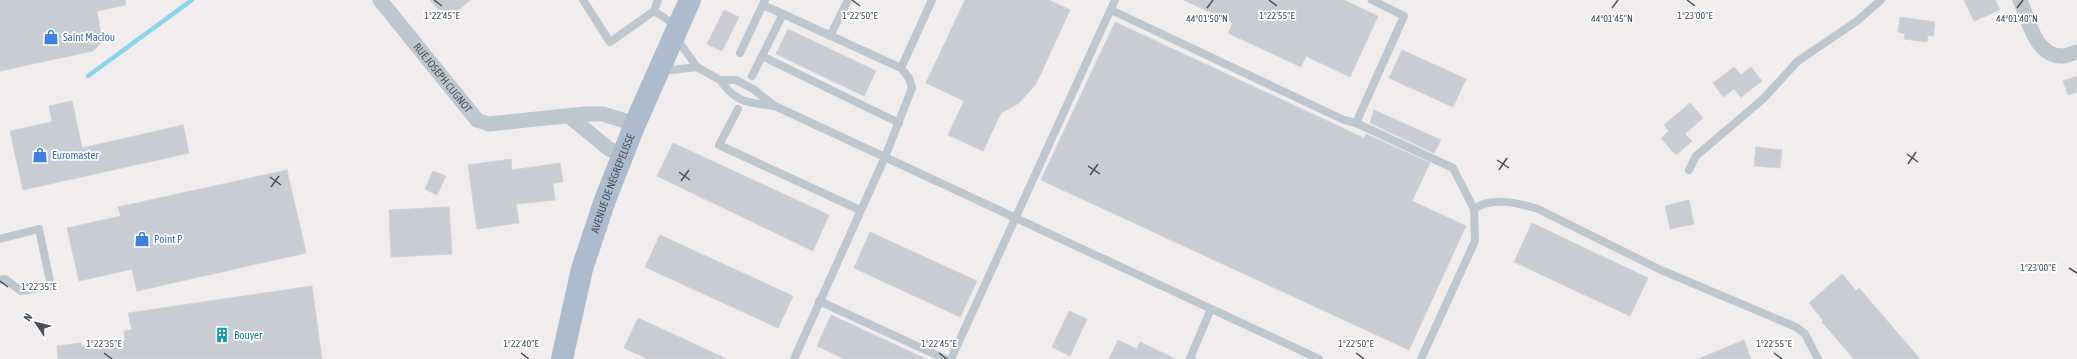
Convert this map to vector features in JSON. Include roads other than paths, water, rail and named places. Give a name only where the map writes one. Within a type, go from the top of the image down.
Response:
[{"type":"main road","name":"AVENUE DE NÈGREPELISSE","points":[[562,359],[582,269],[622,155],[685,16]]},
{"type":"street","name":"RUE JOSEPH CUGNOT","points":[[380,0],[477,120],[489,124],[570,117],[584,114],[602,114],[635,124]]},
{"type":"street","points":[[2020,0],[2038,44],[2050,53],[2062,56],[2077,52]]},
{"type":"street","points":[[570,117],[609,149],[622,155]]},
{"type":"lane","points":[[583,0],[610,42],[654,10],[658,0]]},
{"type":"lane","points":[[830,36],[848,0]]},
{"type":"lane","points":[[901,68],[932,0]]},
{"type":"lane","points":[[951,359],[1116,0]]},
{"type":"lane","points":[[1356,123],[1404,16],[1372,0]]},
{"type":"lane","points":[[1689,170],[1696,156],[1763,99],[1798,61],[1857,21],[1881,0]]},
{"type":"lane","points":[[740,53],[764,2],[782,14],[901,68],[909,78],[912,88],[885,157],[819,301],[795,358]]},
{"type":"lane","points":[[654,10],[685,16],[681,47],[697,67],[720,80],[729,93],[747,102],[775,106]]},
{"type":"lane","points":[[1111,10],[1344,120],[1356,123],[1453,168],[1474,209],[1475,241],[1421,359]]},
{"type":"lane","points":[[752,76],[782,14]]},
{"type":"lane","points":[[762,56],[899,123]]},
{"type":"lane","points":[[659,71],[671,68],[697,67]]},
{"type":"lane","points":[[720,80],[736,80],[753,89],[775,106],[1319,359]]},
{"type":"lane","points":[[738,109],[719,145],[860,210]]},
{"type":"lane","points":[[1474,209],[1482,202],[1518,203],[1538,209],[1661,270],[1796,327],[1805,334],[1818,359]]},
{"type":"lane","points":[[0,239],[39,229],[51,286],[21,291],[5,279],[0,280]]},
{"type":"lane","points":[[819,301],[945,359]]},
{"type":"lane","points":[[1192,359],[1190,358],[1210,308]]},
{"type":"waterway","points":[[88,76],[192,0]]},
{"type":"place","name":"Saint Maclou","points":[[51,37]]},
{"type":"place","name":"Euromaster","points":[[40,155]]},
{"type":"place","name":"Point P","points":[[142,239]]},
{"type":"place","name":"Bouyer","points":[[222,335]]}]
